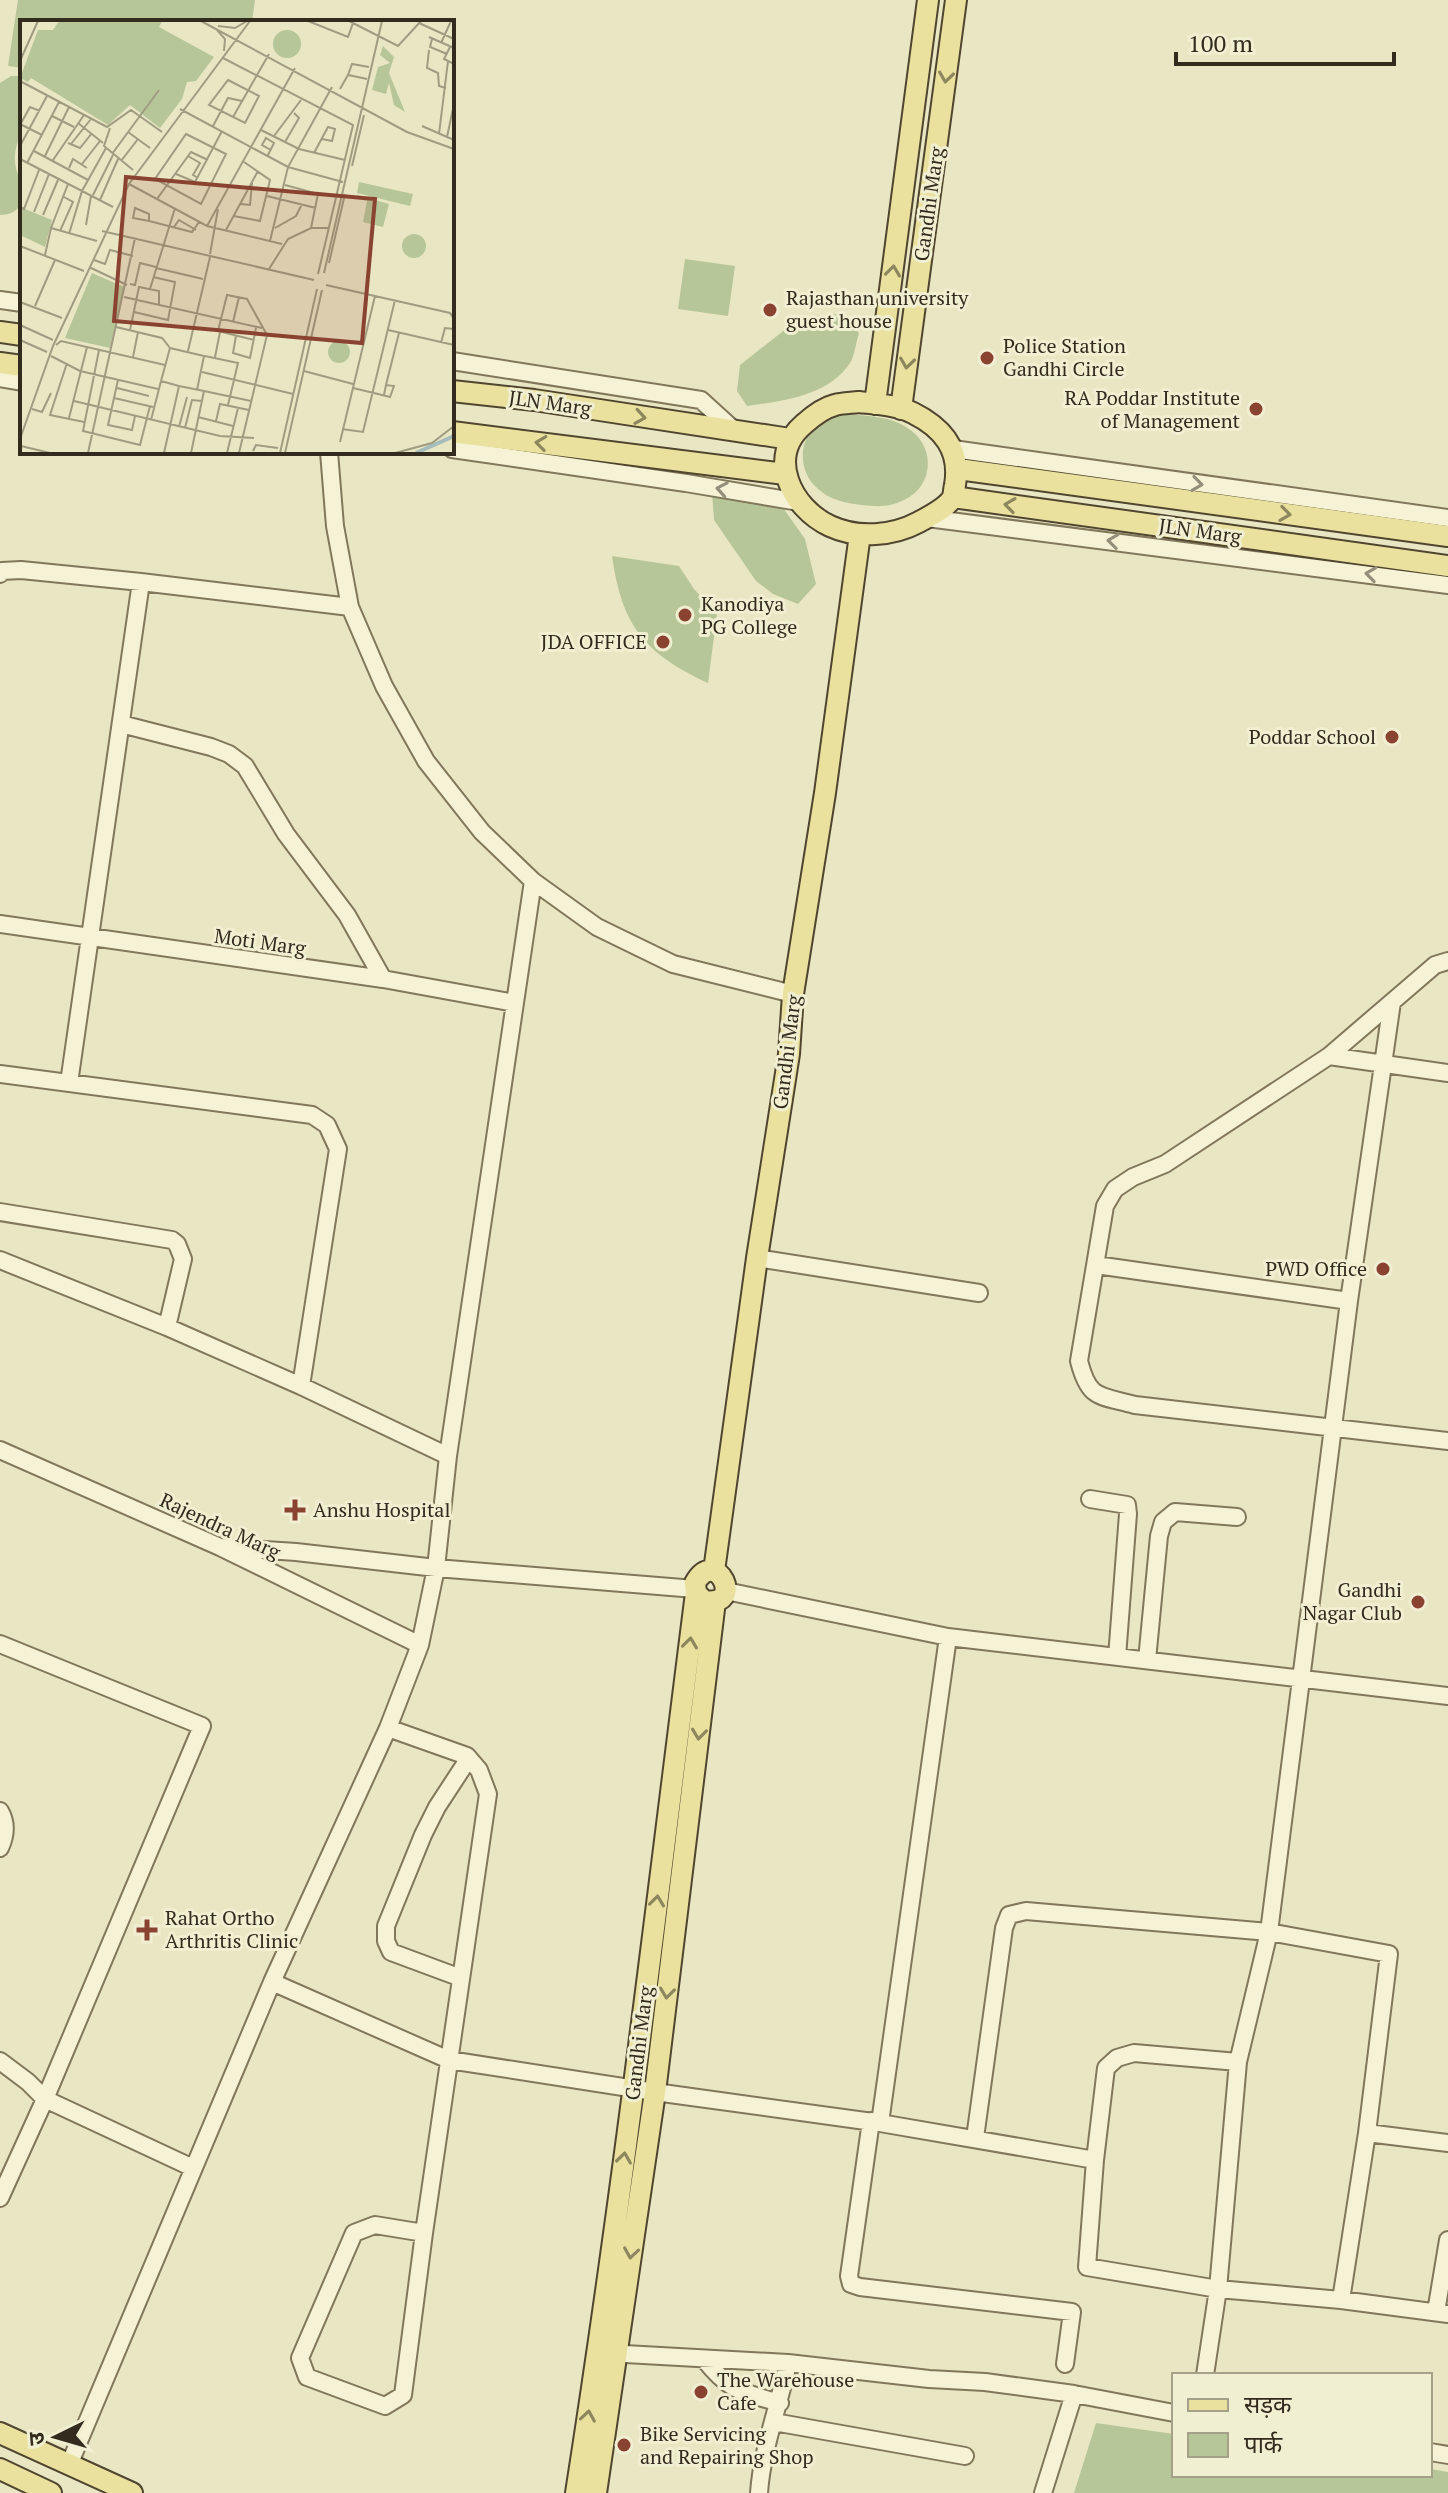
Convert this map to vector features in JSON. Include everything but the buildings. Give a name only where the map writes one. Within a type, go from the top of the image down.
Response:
[{"type":"main road","name":"Gandhi Marg","points":[[875,404],[928,0]]},
{"type":"main road","name":"Gandhi Marg","points":[[901,409],[956,0]]},
{"type":"main road","points":[[0,332],[20,335]]},
{"type":"main road","points":[[0,363],[20,366]]},
{"type":"main road","name":"JLN Marg","points":[[454,391],[534,400],[790,439]]},
{"type":"main road","points":[[875,404],[910,411],[931,424],[956,459],[953,497],[942,508],[910,527],[886,534],[860,534],[833,527],[812,516],[799,502],[785,474],[784,455],[790,439],[814,415],[832,405],[875,404]]},
{"type":"main road","name":"JLN Marg","points":[[454,432],[785,474]]},
{"type":"main road","name":"JLN Marg","points":[[956,459],[1448,536]]},
{"type":"main road","name":"JLN Marg","points":[[953,497],[1448,566]]},
{"type":"main road","name":"Gandhi Marg","points":[[576,2493],[607,2353],[633,2089],[708,1594],[725,1581],[714,1571],[860,534]]},
{"type":"main road","points":[[596,2493],[607,2353],[655,2092],[708,1594]]},
{"type":"main road","points":[[0,2433],[132,2493]]},
{"type":"main road","points":[[0,2469],[51,2493]]},
{"type":"street","points":[[0,300],[20,303]]},
{"type":"street","points":[[454,361],[701,400],[736,432]]},
{"type":"street","points":[[0,378],[20,382]]},
{"type":"street","points":[[454,449],[799,502]]},
{"type":"street","points":[[329,454],[335,526],[350,607],[384,686],[426,761],[482,832],[533,881],[597,927],[673,964],[793,994]]},
{"type":"street","points":[[956,459],[1448,518]]},
{"type":"street","points":[[927,518],[1448,585]]},
{"type":"street","points":[[0,574],[2,571],[21,570],[350,607]]},
{"type":"street","points":[[69,1083],[141,582]]},
{"type":"street","points":[[121,724],[211,747],[229,754],[245,766],[286,834],[347,915],[383,979]]},
{"type":"street","points":[[69,2465],[272,1982],[388,1728],[420,1645],[436,1568],[448,1456],[533,881]]},
{"type":"street","name":"Moti Marg","points":[[0,924],[383,979],[515,1003]]},
{"type":"street","points":[[1448,961],[1435,965],[1329,1056],[1165,1164],[1133,1177],[1115,1189],[1105,1206],[1079,1361],[1085,1384],[1097,1395],[1135,1405],[1448,1441]]},
{"type":"street","points":[[1205,2373],[1218,2289],[1238,2062],[1269,1932],[1332,1428],[1392,1002]]},
{"type":"street","points":[[1329,1056],[1448,1073]]},
{"type":"street","points":[[0,1074],[312,1115],[327,1125],[338,1149],[301,1386]]},
{"type":"street","points":[[0,1212],[172,1240],[183,1259],[167,1327]]},
{"type":"street","points":[[757,1258],[979,1293]]},
{"type":"street","points":[[0,1260],[167,1327],[448,1456]]},
{"type":"street","points":[[1096,1265],[1349,1301]]},
{"type":"street","name":"Rajendra Marg","points":[[0,1450],[220,1547],[420,1645]]},
{"type":"street","points":[[1090,1499],[1127,1505],[1117,1657]]},
{"type":"street","points":[[1147,1660],[1163,1522],[1175,1512],[1237,1517]]},
{"type":"street","points":[[220,1547],[708,1594],[948,1637],[1448,1696]]},
{"type":"street","points":[[948,1637],[876,2122],[849,2276],[851,2284],[860,2287],[1072,2312],[1065,2364]]},
{"type":"street","points":[[0,1644],[202,1726],[45,2099],[0,2198]]},
{"type":"street","points":[[388,1728],[469,1758],[479,1770],[488,1794],[403,2395],[385,2406],[307,2377],[300,2358],[354,2233],[375,2225],[424,2233]]},
{"type":"street","points":[[461,1978],[391,1952],[386,1941],[386,1926],[430,1821],[469,1758]]},
{"type":"street","points":[[0,1811],[5,1819],[5,1837],[0,1848]]},
{"type":"street","points":[[975,2138],[1004,1928],[1009,1915],[1026,1911],[1269,1932],[1389,1954],[1367,2133],[1341,2300]]},
{"type":"street","points":[[272,1982],[449,2060],[876,2122],[1095,2160]]},
{"type":"street","points":[[1238,2062],[1134,2053],[1117,2058],[1106,2068],[1087,2267],[1218,2289],[1442,2313],[1448,2240]]},
{"type":"street","points":[[0,2061],[45,2099],[193,2168]]},
{"type":"street","points":[[1367,2133],[1448,2143]]},
{"type":"street","points":[[607,2353],[788,2363],[985,2382],[1074,2394],[1172,2413]]},
{"type":"street","points":[[704,2359],[718,2377],[734,2390],[780,2403]]},
{"type":"street","points":[[759,2493],[760,2469],[780,2403],[788,2363]]},
{"type":"street","points":[[1043,2493],[1074,2394]]},
{"type":"street","points":[[774,2422],[965,2456]]},
{"type":"green space","points":[[18,0],[255,0],[252,20],[20,20],[20,68],[8,66]]},
{"type":"green space","points":[[11,76],[20,76],[20,134],[15,157],[20,181],[20,205],[9,214],[0,215],[0,83]]},
{"type":"green space","points":[[685,259],[735,266],[728,316],[678,309]]},
{"type":"green space","points":[[838,314],[859,333],[852,360],[841,374],[804,395],[747,406],[737,391],[740,365],[801,317]]},
{"type":"green space","points":[[847,414],[892,421],[916,434],[927,454],[928,465],[922,485],[914,494],[889,505],[873,506],[838,500],[817,488],[805,470],[803,450],[806,440],[811,431],[828,417]]},
{"type":"green space","points":[[712,493],[781,505],[805,539],[816,584],[798,604],[773,594],[756,581],[714,520]]},
{"type":"green space","points":[[612,556],[679,566],[694,589],[717,614],[708,683],[667,660],[640,634],[622,601]]},
{"type":"green space","points":[[1096,2423],[1172,2434],[1172,2477],[1432,2477],[1432,2469],[1448,2472],[1448,2493],[1074,2493]]},
{"type":"place","name":"Rajasthan university guest house","points":[[770,310]]},
{"type":"place","name":"Police Station Gandhi Circle","points":[[987,358]]},
{"type":"place","name":"RA Poddar Institute of Management","points":[[1256,409]]},
{"type":"place","name":"Kanodiya PG College","points":[[685,615]]},
{"type":"place","name":"JDA OFFICE","points":[[663,642]]},
{"type":"place","name":"Poddar School","points":[[1392,737]]},
{"type":"place","name":"PWD Office","points":[[1383,1269]]},
{"type":"place","name":"Anshu Hospital","points":[[295,1510]]},
{"type":"place","name":"Gandhi Nagar Club","points":[[1418,1602]]},
{"type":"place","name":"Rahat Ortho Arthritis Clinic","points":[[147,1930]]},
{"type":"place","name":"The Warehouse Cafe","points":[[701,2392]]},
{"type":"place","name":"Bike Servicing and Repairing Shop","points":[[624,2445]]}]
